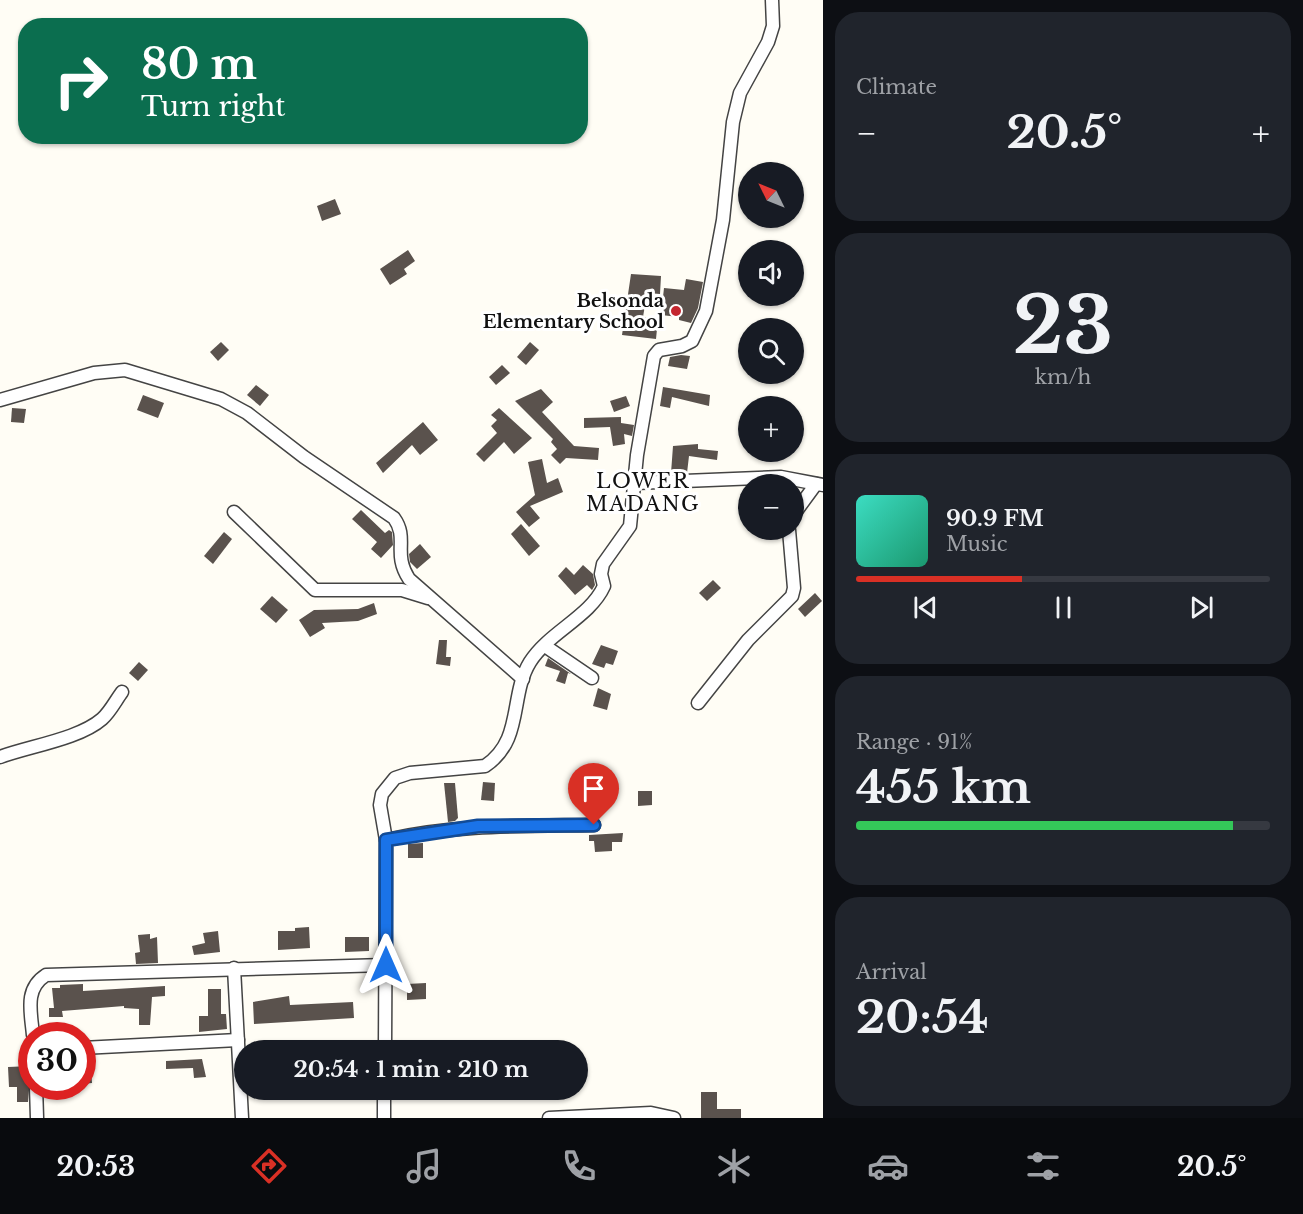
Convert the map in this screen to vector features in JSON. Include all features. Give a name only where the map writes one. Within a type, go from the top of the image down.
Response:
[{"type":"street","points":[[385,1040],[386,840],[380,804],[388,784],[395,778],[410,773],[485,766],[492,762],[503,750],[517,716],[523,679],[531,662],[544,646],[598,600],[604,586],[601,574],[603,564],[630,526],[636,455],[654,356],[659,350],[682,346],[692,341],[706,311],[723,220],[733,122],[740,93],[768,42],[773,26],[772,0]]},
{"type":"street","points":[[0,400],[111,370],[125,370],[221,399],[247,413],[304,457],[394,518],[399,525],[402,538],[401,567],[409,579],[523,679]]},
{"type":"street","points":[[634,483],[781,477],[820,484]]},
{"type":"street","points":[[804,502],[820,484]]},
{"type":"street","points":[[234,512],[315,590],[402,590],[432,600]]},
{"type":"street","points":[[698,703],[748,640],[792,596],[794,588],[790,540]]},
{"type":"street","points":[[544,646],[592,678]]},
{"type":"street","points":[[0,757],[48,741],[71,737],[88,728],[103,718],[122,692]]},
{"type":"street","points":[[386,840],[478,826],[594,825]]},
{"type":"street","points":[[32,1022],[30,995],[32,987],[46,975],[386,965]]},
{"type":"street","points":[[234,968],[238,1040]]},
{"type":"street","points":[[96,1047],[234,1040]]},
{"type":"street","points":[[36,1100],[37,1118]]},
{"type":"street","points":[[241,1100],[242,1118]]},
{"type":"street","points":[[384,1100],[384,1118]]},
{"type":"street","points":[[549,1118],[651,1113],[674,1118]]},
{"type":"building","points":[[335,199],[341,214],[322,221],[317,206]]},
{"type":"building","points":[[408,250],[415,261],[404,269],[407,274],[390,285],[380,269]]},
{"type":"building","points":[[631,274],[661,276],[660,294],[647,293],[643,317],[658,319],[656,339],[622,335]]},
{"type":"building","points":[[686,279],[703,282],[698,308],[691,323],[679,320],[679,317],[661,315],[664,288],[684,290]]},
{"type":"building","points":[[221,342],[229,350],[218,361],[210,352]]},
{"type":"building","points":[[530,342],[539,350],[526,365],[517,357]]},
{"type":"building","points":[[690,356],[687,369],[668,366],[670,357]]},
{"type":"building","points":[[502,365],[510,373],[496,385],[489,377]]},
{"type":"building","points":[[256,385],[269,395],[260,406],[247,395]]},
{"type":"building","points":[[663,387],[710,395],[709,406],[672,397],[670,408],[660,406]]},
{"type":"building","points":[[541,389],[553,402],[542,412],[574,446],[599,448],[598,460],[566,458],[560,464],[551,455],[557,449],[551,442],[553,439],[515,401]]},
{"type":"building","points":[[143,395],[164,403],[158,418],[137,410]]},
{"type":"building","points":[[626,396],[630,406],[614,412],[610,401]]},
{"type":"building","points":[[12,408],[26,409],[24,423],[11,422]]},
{"type":"building","points":[[499,408],[532,438],[514,454],[504,442],[484,462],[476,454],[497,433],[491,426],[497,420],[491,415]]},
{"type":"building","points":[[621,417],[621,423],[634,425],[632,436],[624,434],[625,444],[613,446],[610,427],[584,428],[584,418]]},
{"type":"building","points":[[423,422],[438,440],[420,455],[412,445],[383,473],[376,463]]},
{"type":"building","points":[[698,444],[698,449],[718,451],[717,460],[689,456],[687,473],[671,473],[673,446]]},
{"type":"building","points":[[542,459],[547,483],[558,478],[563,492],[530,506],[540,518],[529,527],[516,512],[535,495],[528,462]]},
{"type":"building","points":[[361,510],[385,533],[389,530],[392,532],[393,545],[381,558],[371,549],[377,542],[352,519]]},
{"type":"building","points":[[521,524],[540,546],[529,556],[511,534]]},
{"type":"building","points":[[224,532],[232,539],[213,564],[204,556]]},
{"type":"building","points":[[420,544],[431,557],[417,569],[410,562],[409,554]]},
{"type":"building","points":[[583,565],[593,574],[595,585],[592,590],[587,585],[575,595],[558,576],[566,567],[574,575]]},
{"type":"building","points":[[713,580],[721,588],[707,601],[699,593]]},
{"type":"building","points":[[815,593],[822,601],[805,617],[798,609]]},
{"type":"building","points":[[272,596],[288,610],[276,623],[260,609]]},
{"type":"building","points":[[374,603],[377,614],[358,621],[322,623],[325,628],[310,637],[299,620],[314,610],[358,609]]},
{"type":"building","points":[[439,640],[447,640],[446,657],[451,657],[450,666],[436,664]]},
{"type":"building","points":[[601,645],[618,651],[613,665],[606,663],[604,668],[592,664]]},
{"type":"building","points":[[548,658],[571,674],[568,673],[565,684],[556,681],[560,671],[545,666]]},
{"type":"building","points":[[139,662],[148,670],[138,681],[129,673]]},
{"type":"building","points":[[598,688],[611,694],[607,710],[593,706]]},
{"type":"building","points":[[483,782],[495,783],[494,801],[481,800]]},
{"type":"building","points":[[444,783],[455,783],[458,818],[455,821],[448,822]]},
{"type":"building","points":[[638,791],[652,791],[652,805],[638,806]]},
{"type":"building","points":[[623,833],[622,842],[612,842],[612,851],[595,852],[594,841],[589,841],[589,835]]},
{"type":"building","points":[[423,843],[423,858],[408,858],[408,844]]},
{"type":"building","points":[[309,927],[310,948],[278,950],[278,931],[295,931],[295,928]]},
{"type":"building","points":[[218,931],[220,952],[194,955],[192,946],[205,943],[203,933]]},
{"type":"building","points":[[150,934],[150,939],[157,937],[158,963],[136,964],[135,953],[140,952],[138,935]]},
{"type":"building","points":[[345,937],[369,937],[369,951],[345,952]]},
{"type":"building","points":[[426,983],[426,999],[407,1000],[407,984]]},
{"type":"building","points":[[83,984],[83,991],[165,986],[165,996],[152,997],[150,1025],[139,1025],[139,1009],[124,1008],[124,1006],[62,1011],[63,1017],[49,1017],[49,1008],[54,1008],[52,988],[60,988],[60,985]]},
{"type":"building","points":[[208,989],[221,989],[221,1014],[226,1014],[227,1029],[199,1032],[199,1016],[208,1016]]},
{"type":"building","points":[[289,996],[290,1005],[353,1002],[354,1018],[254,1024],[253,1002]]},
{"type":"building","points":[[202,1059],[206,1077],[194,1078],[193,1068],[166,1069],[166,1061]]},
{"type":"building","points":[[8,1067],[18,1067],[18,1100],[28,1100],[28,1102],[17,1102],[17,1087],[9,1087]]},
{"type":"building","points":[[701,1092],[717,1092],[717,1109],[741,1109],[741,1118],[701,1118]]},
{"type":"place","name":"Belsonda Elementary School","points":[[676,311]]},
{"type":"district","name":"LOWER MADANG","points":[[643,492]]},
{"type":"route","points":[[386,965],[386,840],[478,826],[594,825]]}]
